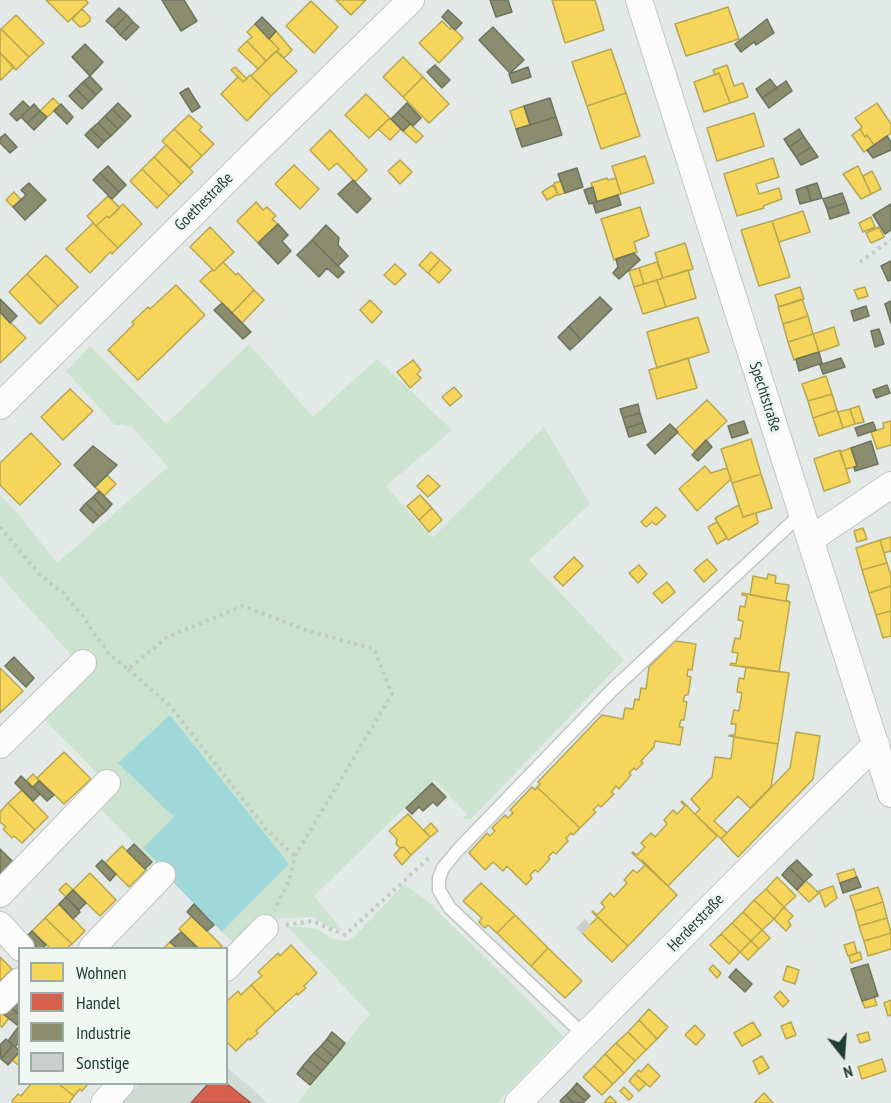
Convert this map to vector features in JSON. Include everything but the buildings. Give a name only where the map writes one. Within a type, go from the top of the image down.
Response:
[{"type":"street","name":"Goethestraße","points":[[0,406],[411,0]]},
{"type":"street","name":"Spechtstraße","points":[[639,0],[891,794]]},
{"type":"street","points":[[811,539],[891,485]]},
{"type":"street","points":[[0,745],[83,663]]},
{"type":"street","name":"Herderstraße","points":[[518,1103],[876,744]]},
{"type":"street","points":[[0,894],[107,783]]},
{"type":"street","points":[[93,947],[162,875]]},
{"type":"street","points":[[0,925],[20,947]]},
{"type":"street","points":[[228,966],[265,928]]},
{"type":"street","points":[[0,1001],[18,983]]},
{"type":"street","points":[[104,1103],[119,1085]]},
{"type":"lane","points":[[585,1036],[450,908],[439,890],[439,878],[443,868],[611,691],[802,513]]},
{"type":"path","points":[[860,262],[891,240]]},
{"type":"path","points":[[0,527],[39,574],[64,594],[83,616],[111,656],[171,707],[266,829],[295,856]]},
{"type":"path","points":[[128,669],[167,637],[243,606],[308,631],[374,650],[392,694],[295,856],[289,881],[265,928]]},
{"type":"path","points":[[265,928],[312,921],[345,935],[437,851],[457,851]]},
{"type":"shaded area","points":[[228,1068],[268,1103],[122,1103],[138,1085],[228,1085]]},
{"type":"green space","points":[[249,344],[313,417],[377,359],[452,430],[386,486],[432,538],[544,427],[590,504],[529,560],[624,660],[471,819],[462,819],[467,814],[434,779],[314,896],[343,931],[325,925],[314,917],[283,918],[270,922],[238,947],[222,932],[289,864],[175,817],[158,867],[97,806],[101,777],[41,716],[93,650],[90,648],[75,659],[0,576],[0,495],[57,563],[168,467],[132,427],[115,425],[66,371],[90,346],[166,424]]},
{"type":"green space","points":[[404,884],[426,900],[563,1036],[497,1103],[297,1103],[370,1014],[290,929],[285,927],[317,929],[331,938],[350,940]]},
{"type":"green space","points":[[285,927],[280,928],[251,959],[274,929]]},
{"type":"water","points":[[170,715],[289,864],[222,932],[143,848],[174,817],[118,763]]}]
